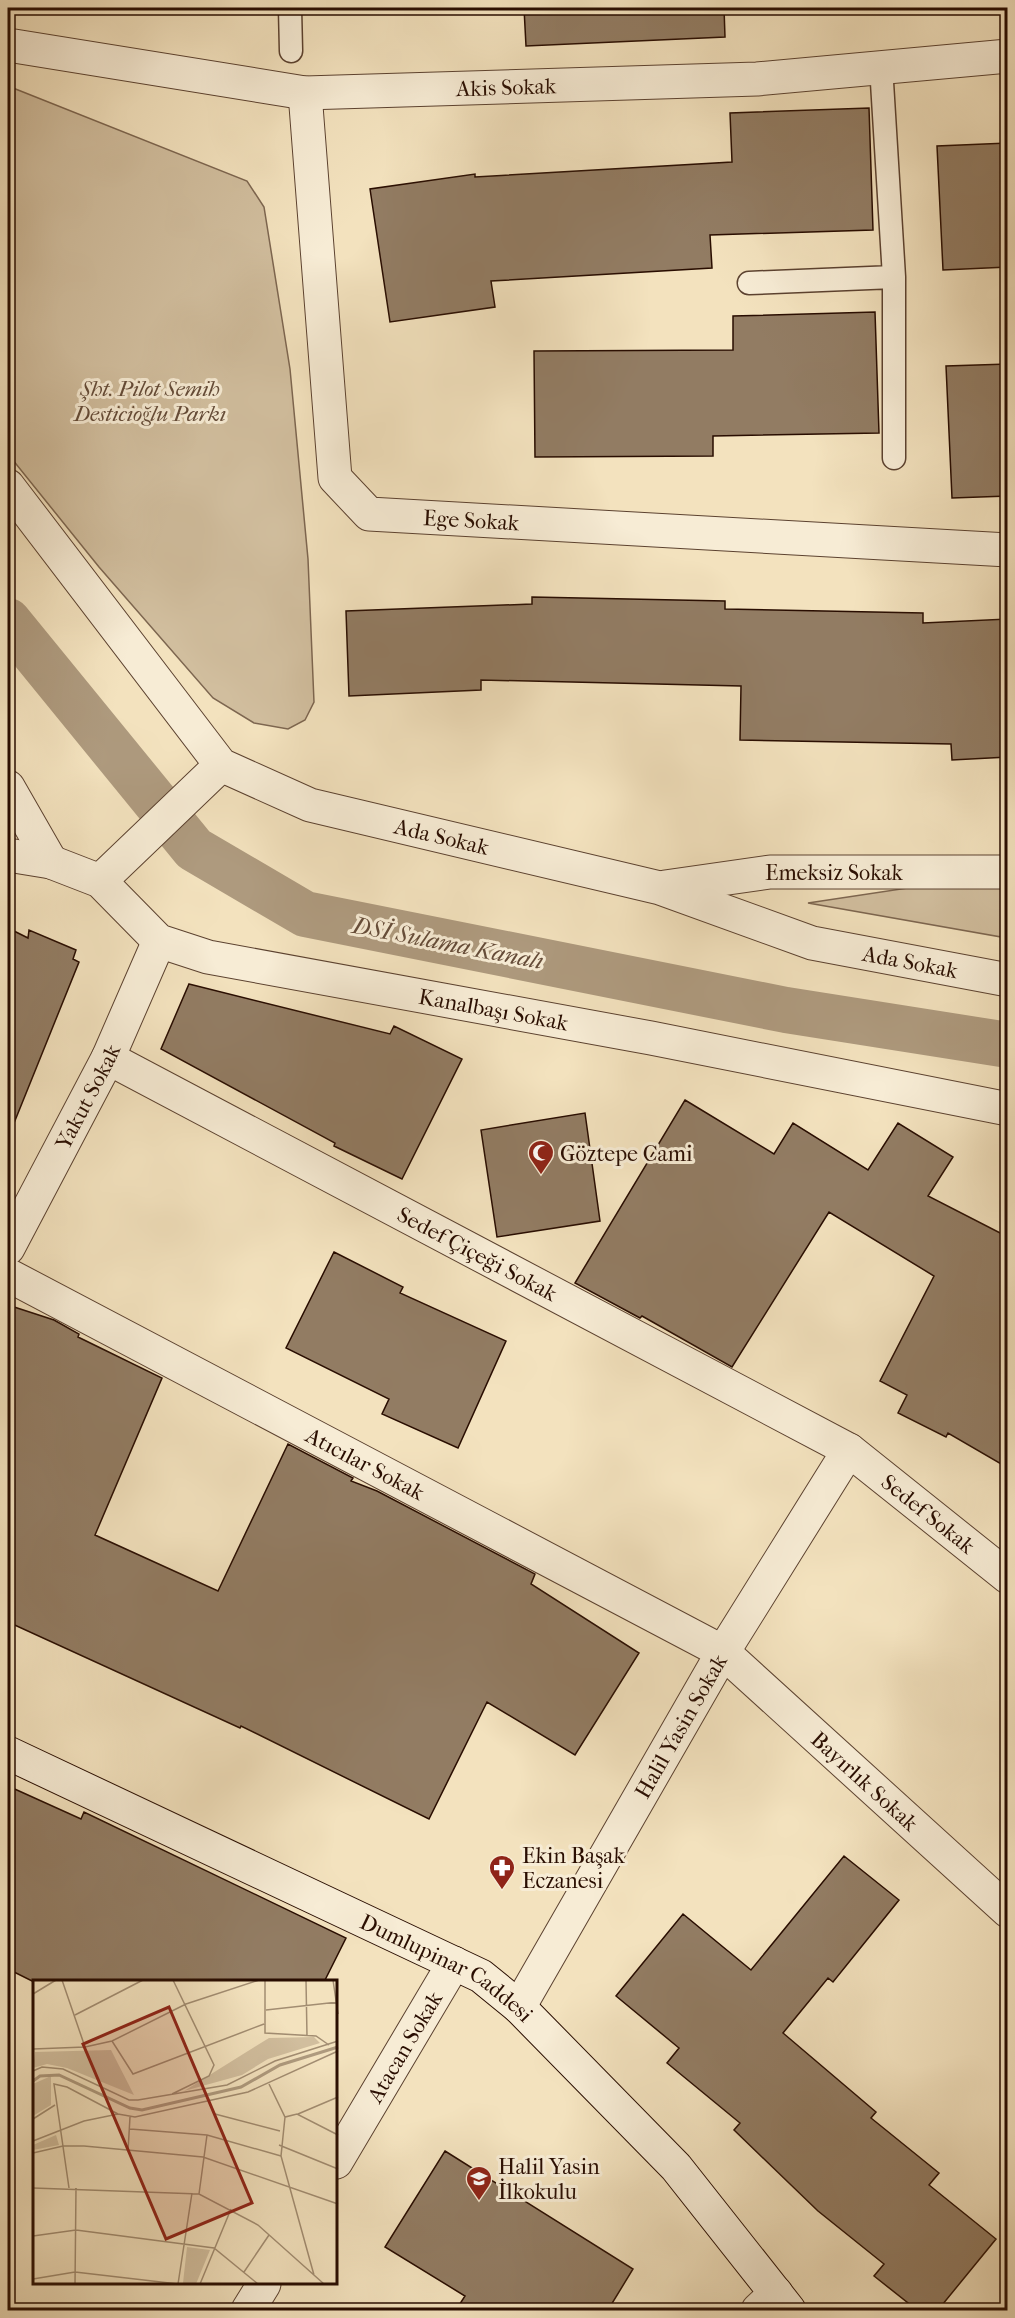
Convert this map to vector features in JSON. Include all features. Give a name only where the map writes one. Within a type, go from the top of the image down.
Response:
[{"type":"street","name":"Akis Sokak","points":[[8,45],[305,93],[757,79],[1008,56]]},
{"type":"street","name":"Ege Sokak","points":[[305,93],[335,478],[369,514],[1008,550]]},
{"type":"street","name":"Ada Sokak","points":[[8,486],[210,776],[310,805],[660,888],[812,943],[1008,980]]},
{"type":"street","points":[[106,875],[210,776]]},
{"type":"street","points":[[8,788],[51,862]]},
{"type":"street","name":"Kanalbaşı Sokak","points":[[8,855],[106,875],[159,941],[208,957],[651,1038],[1006,1109]]},
{"type":"street","name":"Emeksiz Sokak","points":[[660,888],[770,872],[1008,872]]},
{"type":"street","name":"Yakut Sokak","points":[[8,1248],[108,1058],[159,941]]},
{"type":"street","name":"Sedef Çiçeği Sokak","points":[[108,1058],[849,1450]]},
{"type":"street","name":"Atıcılar Sokak","points":[[8,1275],[723,1652]]},
{"type":"street","name":"Sedef Sokak","points":[[849,1450],[1008,1577]]},
{"type":"street","name":"Halil Yasin Sokak","points":[[519,2007],[723,1652],[849,1450]]},
{"type":"street","name":"Bayırlık Sokak","points":[[723,1652],[1008,1911]]},
{"type":"street","name":"Dumlupinar Caddesi","points":[[8,1753],[481,1976],[519,2007],[676,2167],[774,2305]]},
{"type":"street","name":"Atacan Sokak","points":[[338,2159],[454,1963]]},
{"type":"street","points":[[248,2310],[263,2285]]},
{"type":"lane","points":[[290,8],[291,51]]},
{"type":"lane","points":[[881,66],[894,277],[894,458]]},
{"type":"lane","points":[[749,283],[894,277]]},
{"type":"green space","name":"Şht. Pilot Semih Desticioğlu Parkı","points":[[8,86],[247,181],[264,207],[290,369],[308,559],[314,702],[305,720],[288,729],[254,723],[213,698],[99,567],[8,454]]},
{"type":"green space","points":[[1007,873],[1007,938],[808,903]]},
{"type":"building","points":[[524,8],[724,8],[725,37],[526,46]]},
{"type":"building","points":[[869,108],[873,230],[710,235],[712,268],[491,281],[495,307],[390,322],[370,189],[475,174],[475,177],[732,162],[730,113]]},
{"type":"building","points":[[1008,143],[1008,267],[943,270],[937,146]]},
{"type":"building","points":[[875,312],[879,433],[713,436],[713,456],[535,457],[534,351],[733,350],[733,316]]},
{"type":"building","points":[[1008,364],[1008,496],[952,498],[946,366]]},
{"type":"building","points":[[532,597],[725,601],[725,609],[923,613],[923,623],[1008,619],[1008,757],[952,760],[951,744],[740,740],[741,686],[481,680],[481,690],[349,696],[346,611],[532,604]]},
{"type":"building","points":[[8,928],[28,938],[29,930],[76,950],[73,959],[79,962],[10,1133],[8,1132]]},
{"type":"building","points":[[189,984],[390,1034],[394,1026],[462,1059],[402,1179],[334,1146],[335,1143],[161,1049]]},
{"type":"building","points":[[685,1100],[774,1154],[793,1123],[868,1170],[898,1123],[953,1157],[928,1196],[1008,1237],[1008,1468],[948,1433],[946,1437],[898,1413],[907,1395],[880,1381],[934,1276],[829,1212],[732,1367],[642,1316],[640,1318],[575,1283]]},
{"type":"building","name":"Göztepe Cami","points":[[585,1113],[600,1221],[497,1237],[481,1130]]},
{"type":"building","points":[[334,1252],[403,1287],[400,1293],[506,1341],[458,1448],[382,1414],[389,1399],[286,1348]]},
{"type":"building","points":[[8,1305],[54,1320],[79,1334],[78,1337],[162,1378],[95,1535],[218,1591],[288,1444],[353,1478],[351,1481],[377,1491],[535,1574],[531,1584],[639,1653],[575,1755],[487,1702],[429,1819],[241,1726],[240,1728],[8,1622]]},
{"type":"building","points":[[8,1786],[81,1819],[84,1812],[346,1938],[325,1980],[33,1982],[8,1969]]},
{"type":"building","points":[[844,1856],[899,1900],[833,1982],[828,1978],[783,2033],[876,2112],[871,2118],[939,2173],[929,2185],[996,2239],[938,2310],[917,2310],[874,2276],[884,2264],[818,2211],[734,2130],[740,2123],[667,2063],[679,2048],[616,1996],[683,1914],[751,1970]]},
{"type":"building","points":[[445,2151],[633,2269],[608,2310],[456,2310],[465,2296],[385,2247]]},
{"type":"waterway","name":"DSİ Sulama Kanalı","points":[[8,621],[194,849],[305,914],[786,1010],[1008,1045]]},
{"type":"place","name":"Göztepe Cami","points":[[541,1176]]},
{"type":"place","name":"Ekin Başak Eczanesi","points":[[502,1891]]},
{"type":"place","name":"Halil Yasin İlkokulu","points":[[479,2202]]}]
